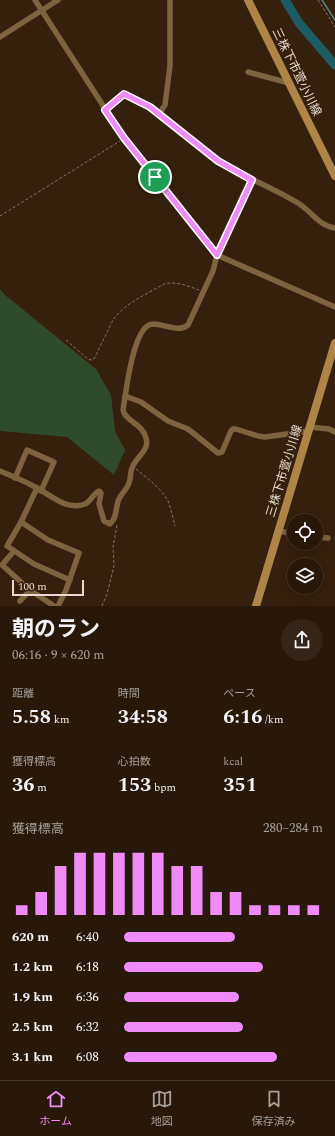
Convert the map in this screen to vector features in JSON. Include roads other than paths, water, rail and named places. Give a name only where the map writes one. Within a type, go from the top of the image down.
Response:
[{"type":"main road","name":"三株下市萱小川線","points":[[248,0],[335,176]]},
{"type":"main road","name":"三株下市萱小川線","points":[[256,606],[333,354],[335,342]]},
{"type":"street","points":[[35,0],[39,12],[122,136],[217,255],[335,307]]},
{"type":"street","points":[[0,37],[58,0]]},
{"type":"street","points":[[159,114],[165,105],[170,66],[170,0]]},
{"type":"street","points":[[248,72],[289,83]]},
{"type":"street","points":[[105,110],[124,94],[150,107],[218,161],[251,183],[299,203],[319,221],[325,225],[335,228]]},
{"type":"street","points":[[0,471],[39,489],[55,500],[67,505],[76,506],[85,504],[90,501],[99,491],[101,493],[100,504],[104,521],[110,524],[115,516],[120,498],[129,484],[133,466],[143,453],[147,438],[139,426],[124,414],[123,410],[135,346],[147,325],[153,324],[181,329],[188,325],[213,271],[217,255],[251,183]]},
{"type":"street","points":[[125,396],[141,402],[168,421],[179,424],[188,429],[218,453],[222,452],[233,429],[265,437],[309,429],[329,429],[335,432]]},
{"type":"street","points":[[15,478],[28,450],[54,462],[7,546],[34,564],[70,580]]},
{"type":"street","points":[[21,522],[48,540],[79,553],[70,580],[58,606]]},
{"type":"street","points":[[279,531],[287,533]]},
{"type":"street","points":[[323,538],[328,538]]},
{"type":"street","points":[[14,551],[2,565],[30,590],[54,606]]},
{"type":"street","points":[[20,601],[30,590]]},
{"type":"waterway","points":[[285,0],[299,23],[335,65]]},
{"type":"waterway","points":[[322,0],[335,20]]}]
